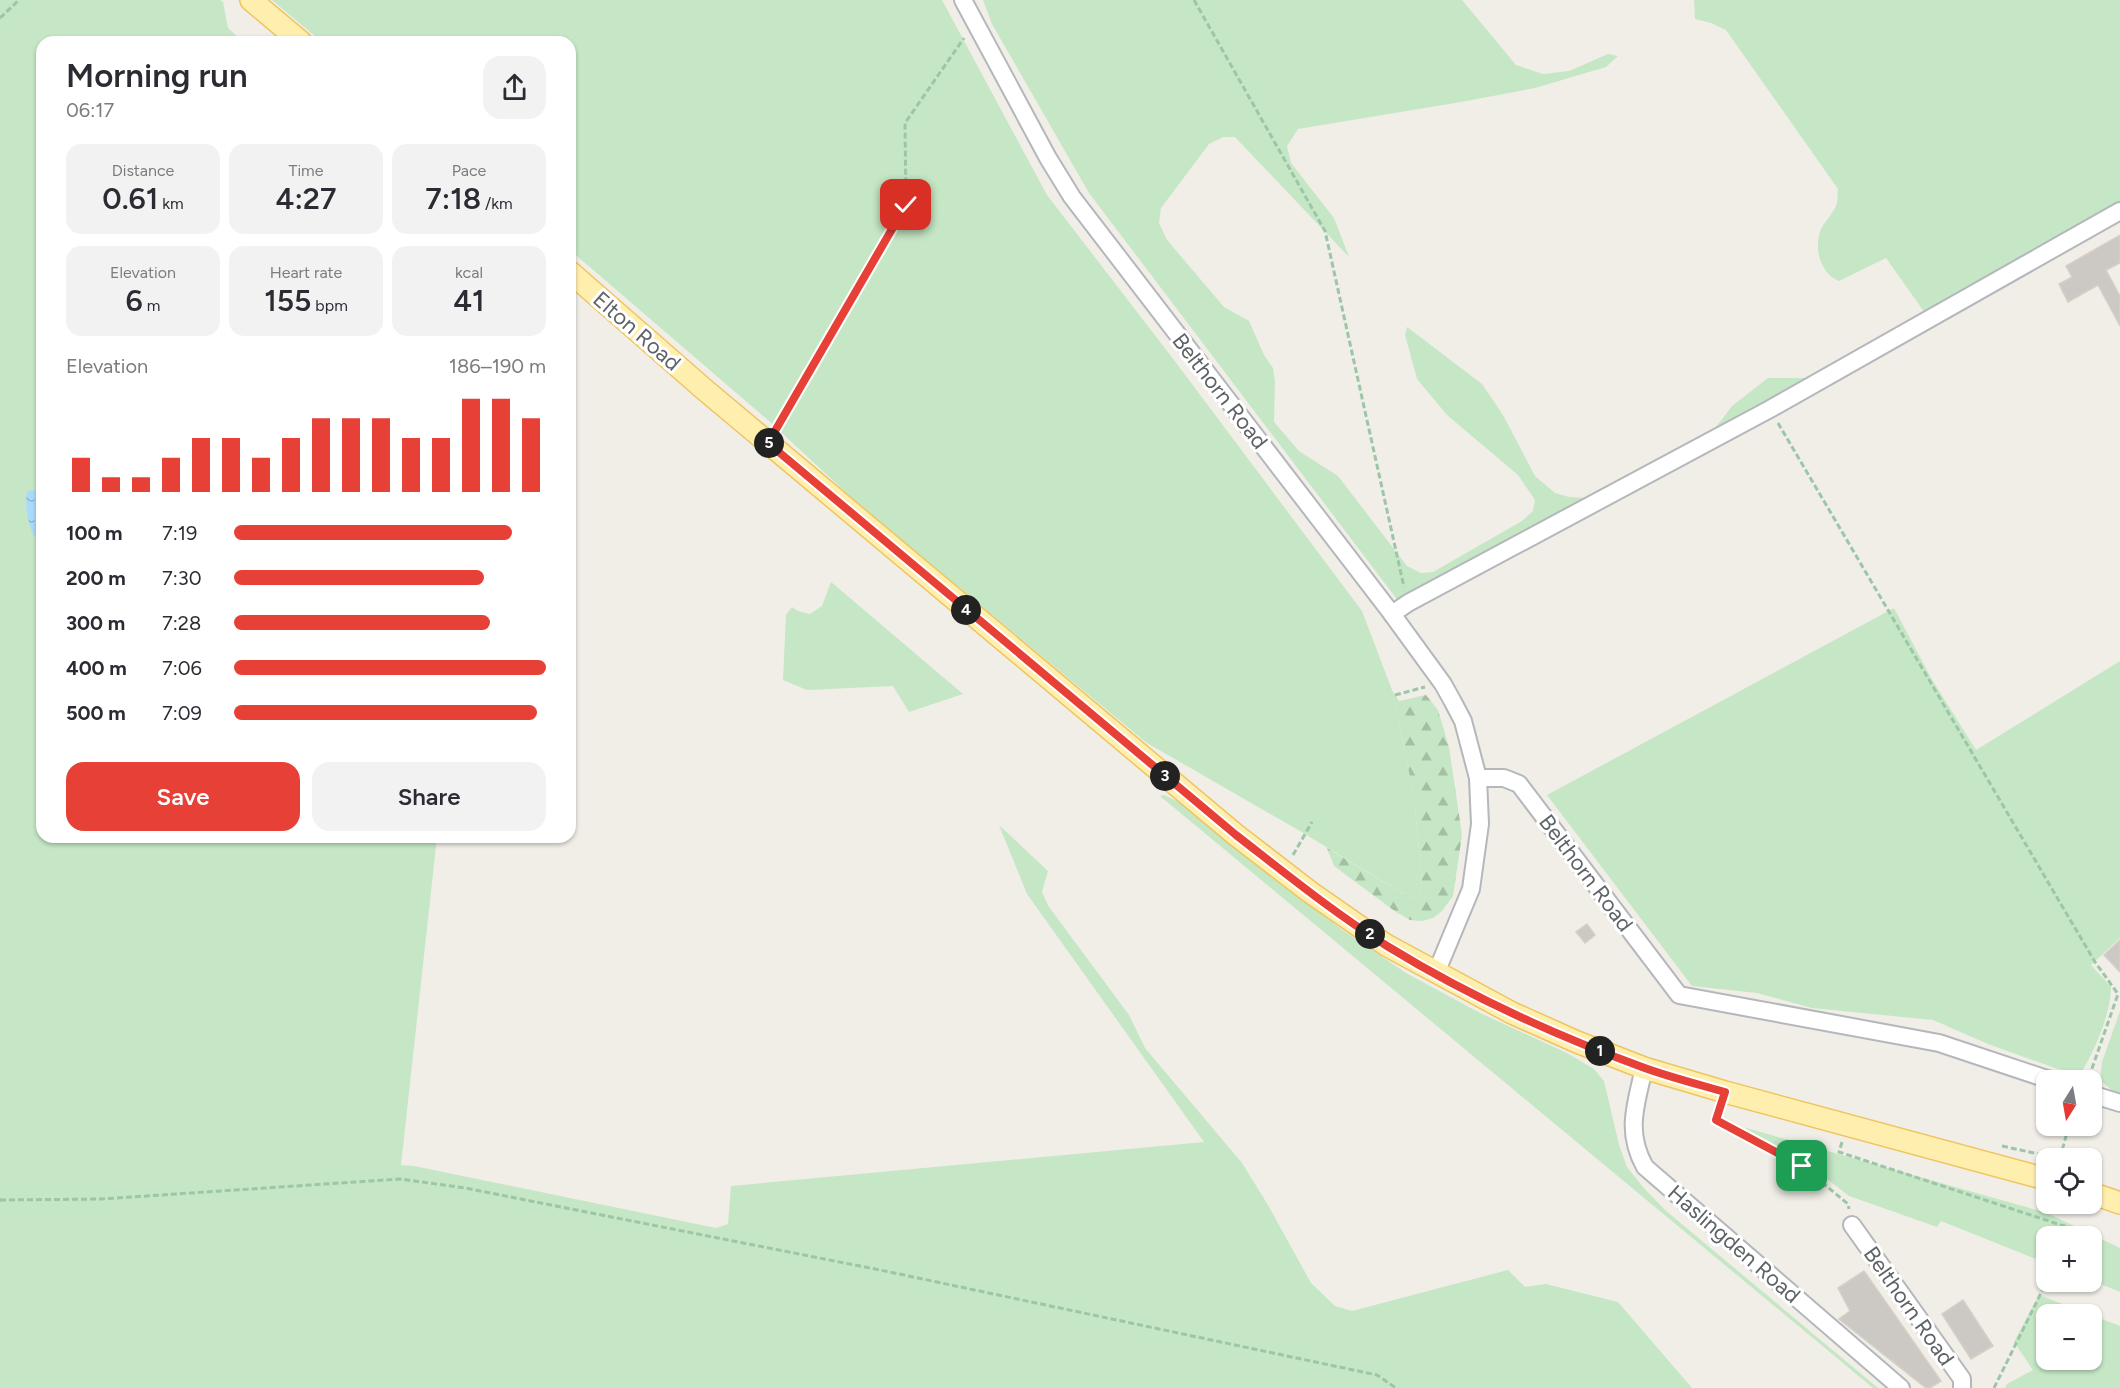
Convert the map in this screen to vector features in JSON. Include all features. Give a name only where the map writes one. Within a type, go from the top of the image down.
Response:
[{"type":"main road","points":[[251,0],[294,36]]},
{"type":"main road","name":"Elton Road","points":[[576,277],[768,443]]},
{"type":"main road","points":[[768,443],[1236,835],[1386,945],[1512,1012],[1577,1042],[1644,1068],[2036,1176]]},
{"type":"main road","points":[[2102,1197],[2120,1203]]},
{"type":"street","name":"Belthorn Road","points":[[963,0],[1048,158],[1072,196],[1392,614],[1441,681],[1462,721],[1478,778],[1480,824],[1471,890],[1436,973]]},
{"type":"street","points":[[1392,614],[1408,603],[1770,409],[2120,211]]},
{"type":"street","name":"Belthorn Road","points":[[1478,778],[1504,778],[1519,784],[1679,995],[1939,1043],[2036,1075]]},
{"type":"street","name":"Haslingden Road","points":[[1644,1068],[1632,1132],[1638,1154],[1645,1167],[1900,1388]]},
{"type":"street","points":[[2102,1097],[2120,1103]]},
{"type":"street","name":"Belthorn Road","points":[[1852,1225],[1962,1379],[1962,1388]]},
{"type":"path","points":[[0,18],[19,0]]},
{"type":"path","points":[[1194,0],[1325,231],[1408,603]]},
{"type":"path","points":[[768,443],[906,205],[905,123],[976,22]]},
{"type":"path","points":[[1770,409],[2095,962],[2118,994],[2091,1070]]},
{"type":"path","points":[[1395,695],[1441,681]]},
{"type":"path","points":[[1284,872],[1312,822]]},
{"type":"path","points":[[1725,1092],[1716,1120],[1802,1166],[1848,1204],[1852,1225]]},
{"type":"path","points":[[1848,1126],[1839,1152],[2064,1226]]},
{"type":"path","points":[[0,1200],[101,1199],[400,1179],[465,1188],[880,1270],[1377,1375],[1396,1388]]},
{"type":"path","points":[[1994,1388],[2042,1292]]},
{"type":"green space","points":[[0,0],[220,0],[223,2],[228,28],[237,36],[36,36],[36,492],[32,490],[36,531],[36,843],[436,843],[401,1165],[716,1228],[728,1224],[731,1186],[1204,1142],[1027,894],[999,825],[1048,871],[1042,892],[1049,907],[1129,1015],[1145,1048],[1242,1163],[1311,1283],[1335,1306],[1352,1311],[1508,1270],[1525,1287],[1546,1284],[1618,1302],[1692,1388],[0,1388]]},
{"type":"green space","points":[[272,0],[942,0],[1047,195],[1362,611],[1392,690],[1399,701],[1396,708],[1414,797],[1422,882],[1419,895],[1415,898],[1407,896],[1147,743],[867,512],[769,421],[576,255],[576,36],[315,36]]},
{"type":"green space","points":[[983,0],[1462,0],[1516,65],[1543,74],[1569,71],[1608,54],[1618,56],[1606,67],[1535,88],[1298,129],[1287,146],[1291,163],[1334,218],[1349,257],[1235,137],[1223,137],[1209,144],[1161,208],[1159,223],[1167,240],[1224,307],[1249,321],[1264,355],[1273,368],[1274,422],[1299,451],[1338,476],[1407,566],[1421,573],[1433,572],[1522,521],[1533,511],[1535,500],[1518,475],[1447,415],[1417,379],[1405,335],[1407,327],[1482,384],[1503,415],[1535,476],[1555,493],[1586,498],[1399,602],[1089,193],[992,24]]},
{"type":"green space","points":[[1694,0],[2120,0],[2120,203],[1925,313],[1886,258],[1839,281],[1823,267],[1818,246],[1821,228],[1837,203],[1838,189],[1726,30],[1695,19]]},
{"type":"green space","points":[[1768,378],[1807,378],[1716,427],[1732,406]]},
{"type":"green space","points":[[831,582],[963,694],[909,712],[893,686],[807,690],[783,680],[786,615],[792,607],[810,614],[822,606]]},
{"type":"green space","points":[[1894,608],[1931,678],[1976,750],[2120,661],[2120,938],[2091,965],[2111,987],[2108,1008],[2092,1054],[2083,1070],[2064,1070],[1988,1044],[1933,1020],[1812,1008],[1757,993],[1692,986],[1547,795]]},
{"type":"green space","points":[[1426,695],[1438,710],[1449,747],[1462,835],[1453,896],[1442,911],[1433,918],[1422,921],[1410,920],[1396,912],[1334,866],[1327,848],[1407,896],[1415,898],[1419,895],[1422,882],[1414,797],[1396,708],[1399,701]]},
{"type":"green space","points":[[1164,795],[1179,802],[1341,929],[1406,973],[1480,1013],[1567,1053],[1594,1069],[1604,1081],[1619,1145],[1627,1167],[1642,1186],[1665,1210],[1878,1388],[1873,1388],[1160,796]]},
{"type":"green space","points":[[2120,1011],[2120,1095],[2102,1082],[2102,1062]]},
{"type":"green space","points":[[1743,1127],[2036,1210],[2036,1214],[2049,1214],[2074,1226],[2036,1226],[2036,1259],[1941,1221],[1937,1227],[1849,1196],[1804,1161]]},
{"type":"green space","points":[[2102,1239],[2120,1248],[2120,1292],[2102,1285]]},
{"type":"green space","points":[[2039,1295],[2063,1304],[2036,1304],[2036,1370],[2102,1370],[2102,1319],[2120,1326],[2120,1388],[2005,1388],[2007,1384],[2033,1370],[2014,1342]]},
{"type":"water","points":[[27,492],[36,492],[36,538],[27,513]]},
{"type":"building","points":[[2120,235],[2120,263],[2106,270],[2120,296],[2120,326],[2098,285],[2068,302],[2059,284],[2072,277],[2066,266]]},
{"type":"building","points":[[1587,924],[1595,935],[1585,943],[1576,932]]},
{"type":"building","points":[[2120,940],[2120,972],[2104,955]]},
{"type":"building","points":[[1864,1271],[1941,1381],[1930,1388],[1926,1388],[1839,1319],[1850,1311],[1838,1288]]},
{"type":"building","points":[[1963,1300],[1993,1346],[1971,1359],[1942,1314]]},
{"type":"route","points":[[906,205],[768,443],[1236,835],[1310,892],[1386,945],[1512,1012],[1577,1042],[1644,1068],[1725,1092],[1716,1120],[1802,1166]]}]
